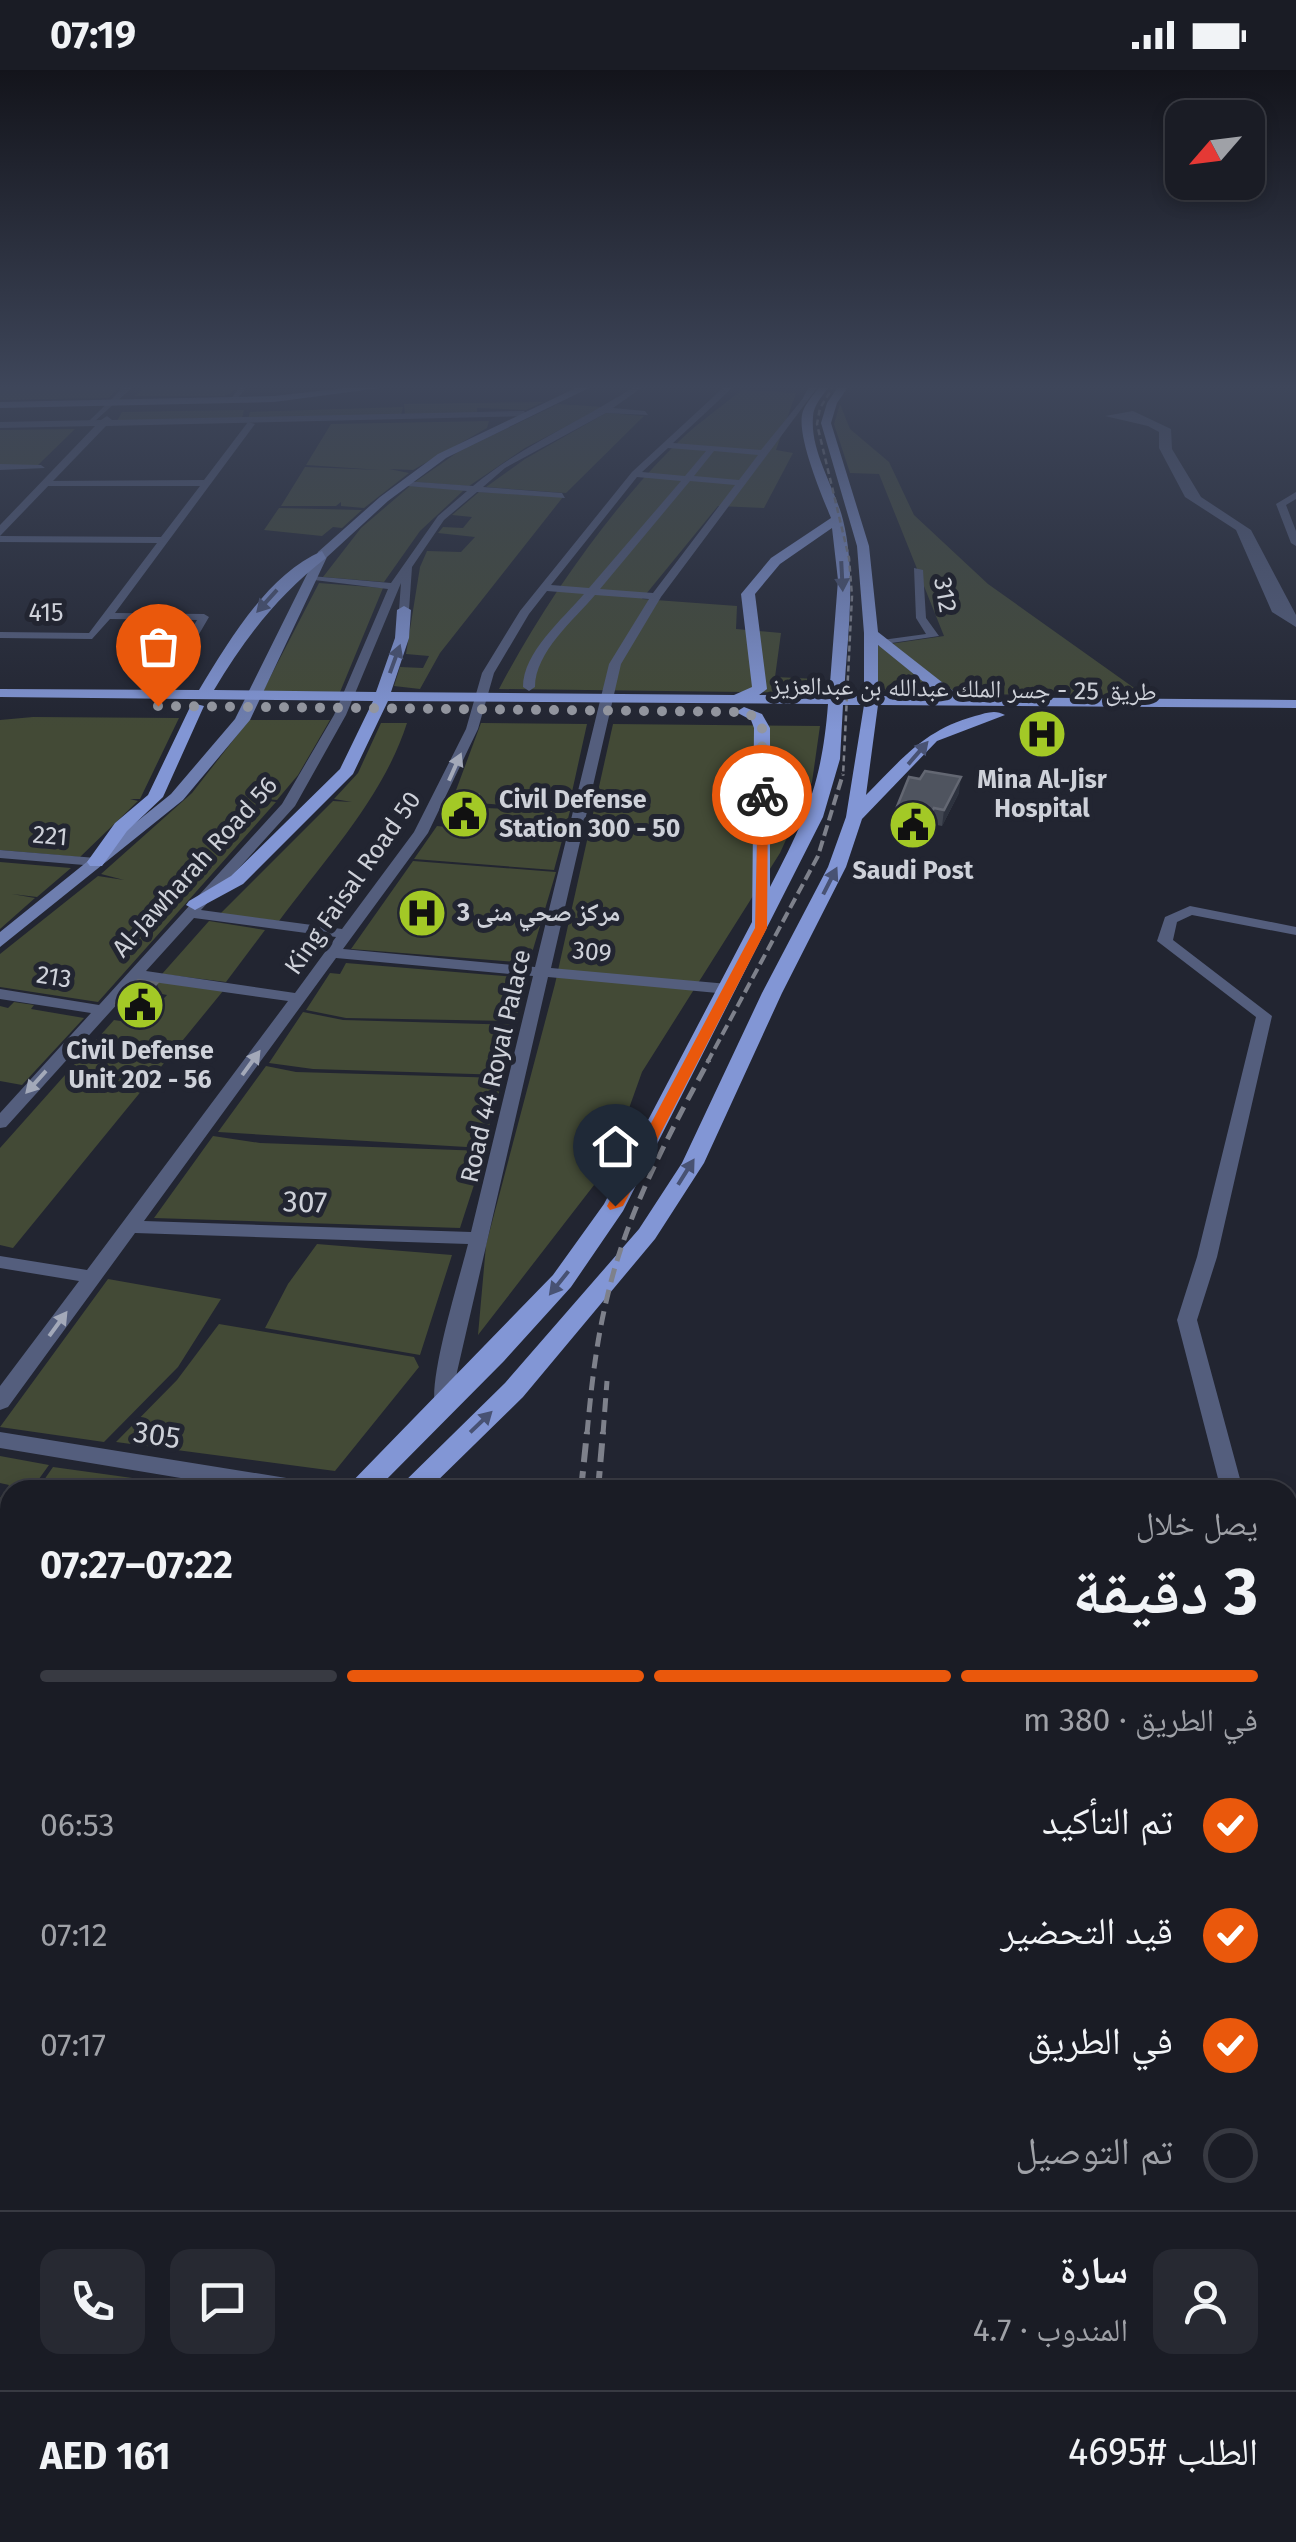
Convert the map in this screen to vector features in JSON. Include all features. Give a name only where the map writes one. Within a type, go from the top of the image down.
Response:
[{"type":"main road","points":[[96,862],[122,827],[155,797],[200,700],[244,627],[283,584],[387,499]]},
{"type":"main road","points":[[368,1480],[562,1282],[615,1206],[815,817],[832,760],[844,580],[837,519],[829,499]]},
{"type":"main road","points":[[420,1480],[514,1390],[647,1234],[693,1163],[837,867],[854,816],[871,722],[876,638],[863,546],[849,499]]},
{"type":"main road","points":[[761,928],[762,728],[757,718],[741,705],[760,689],[748,594],[763,568],[837,519]]},
{"type":"main road","points":[[0,941],[177,797],[242,720],[322,555]]},
{"type":"main road","points":[[191,909],[237,880],[348,771],[383,702],[402,638],[404,610]]},
{"type":"main road","points":[[876,638],[948,694],[994,707]]},
{"type":"main road","name":"طريق 25 - جسر الملك عبدالله بن عبدالعزيز","points":[[0,692],[383,702],[936,707],[1296,704]]},
{"type":"main road","name":"طريق 25 - جسر الملك عبدالله بن عبدالعزيز","points":[[0,704],[200,700]]},
{"type":"main road","points":[[854,816],[932,738],[994,707]]},
{"type":"main road","name":"طريق 25 - جسر الملك عبدالله بن عبدالعزيز","points":[[994,707],[1296,716]]},
{"type":"street","points":[[0,536],[30,499]]},
{"type":"street","points":[[107,616],[194,499]]},
{"type":"street","name":"Al-Jawharah Road 56","points":[[0,1123],[288,806],[340,715],[408,561],[441,518],[463,499]]},
{"type":"street","name":"King Faisal Road 50","points":[[0,1402],[421,833],[472,729],[488,672],[524,613],[615,499]]},
{"type":"street","points":[[529,687],[529,676],[541,652],[669,499]]},
{"type":"street","name":"Road 44 Royal Palace","points":[[444,1406],[447,1372],[615,664],[656,596],[729,499]]},
{"type":"street","points":[[1196,499],[1240,528],[1278,612],[1296,622]]},
{"type":"street","points":[[1199,499],[1248,532],[1287,614],[1296,622]]},
{"type":"street","points":[[1290,499],[1286,501],[1296,529]]},
{"type":"street","points":[[1291,499],[1281,504],[1296,543]]},
{"type":"street","points":[[0,536],[164,540]]},
{"type":"street","points":[[404,610],[408,561]]},
{"type":"street","name":"312","points":[[876,638],[932,636],[922,618],[918,570]]},
{"type":"street","points":[[311,579],[394,586]]},
{"type":"street","points":[[545,588],[656,596]]},
{"type":"street","points":[[107,616],[204,617],[163,687]]},
{"type":"street","name":"415","points":[[0,635],[92,636],[107,616]]},
{"type":"street","name":"221","points":[[0,854],[96,862]]},
{"type":"street","points":[[191,909],[346,934]]},
{"type":"street","points":[[1229,1480],[1187,1320],[1207,1258],[1264,1016],[1165,940],[1170,920],[1190,910],[1296,931]]},
{"type":"street","name":"309","points":[[332,953],[728,990]]},
{"type":"street","points":[[133,974],[298,998]]},
{"type":"street","name":"213","points":[[0,994],[101,1010]]},
{"type":"street","name":"307","points":[[130,1227],[479,1238]]},
{"type":"street","points":[[0,1262],[92,1278]]},
{"type":"street","name":"305","points":[[0,1440],[244,1480]]},
{"type":"green space","points":[[285,499],[375,499],[364,508],[341,506],[341,502],[336,506],[281,506]]},
{"type":"green space","points":[[394,499],[454,499],[420,531],[384,582],[323,577],[361,528]]},
{"type":"green space","points":[[470,499],[561,499],[440,653],[420,689],[394,686],[400,667],[423,668],[429,656],[406,654],[420,567],[427,551],[461,552],[475,537],[438,533],[443,527],[463,528],[472,517],[452,515]]},
{"type":"green space","points":[[626,499],[769,499],[764,508],[718,506],[642,599],[737,606],[736,629],[781,633],[775,677],[818,679],[818,693],[499,689],[555,595]]},
{"type":"green space","points":[[889,499],[907,499],[914,515],[988,584],[1144,695],[877,694],[876,646],[944,636]]},
{"type":"green space","points":[[279,508],[362,510],[342,528],[333,527],[322,536],[264,530]]},
{"type":"green space","points":[[319,583],[383,588],[340,692],[263,691]]},
{"type":"green space","points":[[179,718],[140,799],[130,799],[138,801],[80,857],[0,850],[0,720]]},
{"type":"green space","points":[[249,720],[330,720],[298,775],[277,800],[241,797],[276,802],[98,1002],[0,987],[0,954],[98,876],[124,880],[101,874],[192,793]]},
{"type":"green space","points":[[381,723],[407,723],[383,777],[351,827],[279,921],[220,914],[333,801],[352,802],[334,799],[358,773]]},
{"type":"green space","points":[[481,723],[587,724],[568,810],[452,801]]},
{"type":"green space","points":[[613,724],[820,726],[812,782],[780,853],[642,1072],[608,1167],[478,1335],[486,1245],[555,984]]},
{"type":"green space","points":[[485,808],[570,811],[554,870],[414,859],[437,826],[475,830]]},
{"type":"green space","points":[[413,861],[556,872],[529,963],[351,949]]},
{"type":"green space","points":[[0,862],[71,868],[37,897],[12,894],[35,898],[0,929]]},
{"type":"green space","points":[[209,921],[265,930],[226,982],[162,974]]},
{"type":"green space","points":[[346,963],[528,978],[515,1021],[346,1018],[306,1010],[330,973],[340,974]]},
{"type":"green space","points":[[151,979],[223,991],[13,1248],[0,1245],[0,1148],[114,1020],[140,1024],[167,995],[142,990]]},
{"type":"green space","points":[[14,1002],[34,1005],[31,1009],[84,1018],[22,1085],[0,1081],[0,1006],[8,1008]]},
{"type":"green space","points":[[303,1012],[343,1020],[516,1025],[505,1075],[313,1069],[269,1063]]},
{"type":"green space","points":[[266,1066],[296,1072],[503,1078],[483,1148],[218,1132]]},
{"type":"green space","points":[[213,1136],[260,1143],[485,1151],[460,1228],[154,1218]]},
{"type":"green space","points":[[317,1244],[452,1255],[420,1355],[265,1328],[288,1284]]},
{"type":"green space","points":[[108,1279],[221,1299],[178,1367],[104,1442],[0,1427]]},
{"type":"green space","points":[[219,1324],[414,1357],[419,1367],[335,1471],[116,1442],[177,1380]]},
{"type":"green space","points":[[0,1456],[49,1465],[38,1480],[0,1480]]},
{"type":"green space","points":[[53,1467],[147,1480],[44,1480]]},
{"type":"building","points":[[925,771],[961,777],[944,810],[934,808],[930,815],[896,809],[909,777],[920,779]]},
{"type":"building","points":[[458,794],[478,795],[467,813],[450,811]]},
{"type":"building","points":[[138,980],[157,983],[135,1007],[116,1003]]},
{"type":"railway","points":[[835,499],[849,558],[852,596],[843,776]]},
{"type":"railway","points":[[707,1063],[818,856],[843,774]]},
{"type":"railway","points":[[587,1434],[603,1315],[625,1236],[678,1117],[709,1060]]},
{"type":"railway","points":[[603,1434],[607,1381]]},
{"type":"railway","points":[[582,1480],[587,1432]]},
{"type":"railway","points":[[599,1480],[603,1432]]},
{"type":"way so far","points":[[158,706],[744,712],[757,718],[762,728],[762,795]]},
{"type":"place","name":"Mina Al-Jisr Hospital","points":[[1042,734]]},
{"type":"place","name":"Civil Defense Station 300 - 50","points":[[464,814]]},
{"type":"place","name":"Saudi Post","points":[[913,825]]},
{"type":"place","name":"مركز صحي منى 3","points":[[422,913]]},
{"type":"place","name":"Civil Defense Unit 202 - 56","points":[[140,1005]]},
{"type":"route","points":[[615,1206],[761,928],[762,795]]}]
